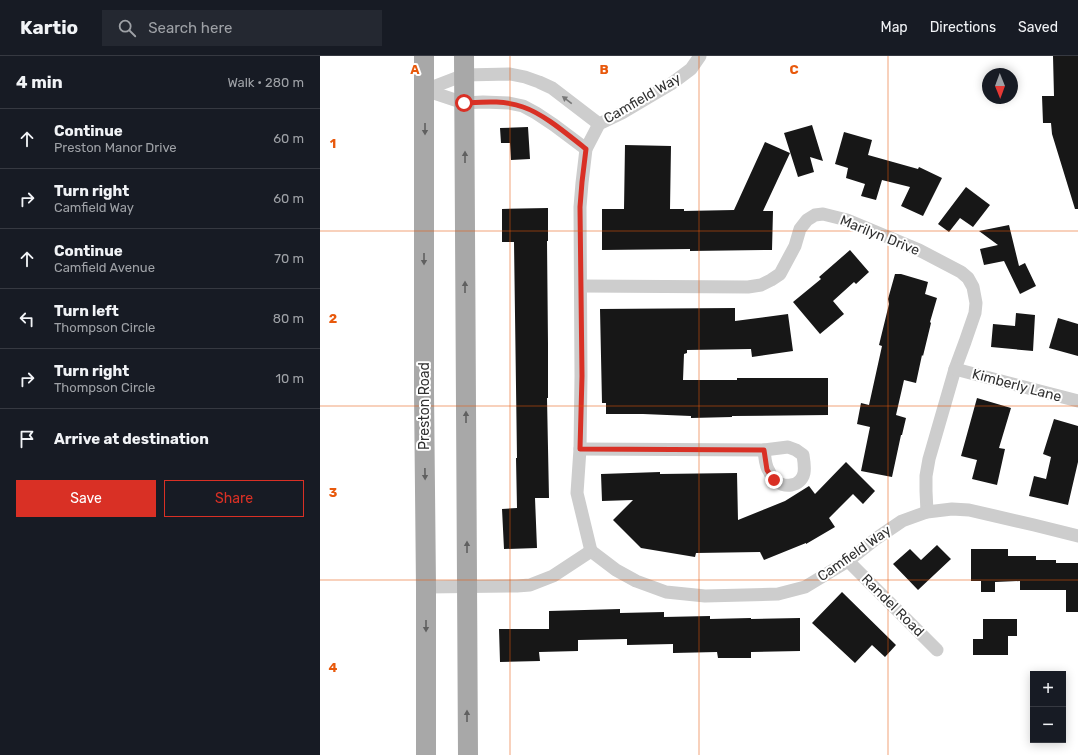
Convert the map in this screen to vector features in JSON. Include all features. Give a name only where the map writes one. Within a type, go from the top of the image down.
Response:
[{"type":"main road","name":"Preston Road","points":[[424,56],[426,755]]},
{"type":"main road","points":[[464,65],[468,755]]},
{"type":"street","name":"Camfield Way","points":[[700,56],[691,69],[671,84],[622,113],[598,124],[586,149],[580,207],[582,376],[577,493],[591,551],[616,570],[636,581],[666,592],[705,596],[778,594],[805,587],[848,561],[877,538],[902,521],[927,512],[952,509],[969,510],[1078,536]]},
{"type":"street","points":[[425,90],[464,65],[510,74],[525,77],[552,88],[598,124]]},
{"type":"street","points":[[425,90],[464,103],[509,103],[523,106],[536,112],[586,149]]},
{"type":"street","name":"Marilyn Drive","points":[[581,286],[748,287],[761,285],[780,274],[796,246],[800,229],[807,220],[815,215],[823,214],[847,220],[919,250],[961,272],[968,278],[973,286],[976,303],[975,313],[966,342],[955,369],[929,459],[926,476],[927,512]]},
{"type":"street","name":"Kimberly Lane","points":[[955,369],[1078,401]]},
{"type":"street","points":[[580,449],[764,450]]},
{"type":"street","points":[[426,587],[530,585],[553,576],[591,551]]},
{"type":"street","name":"Randel Road","points":[[848,561],[937,650]]},
{"type":"building","points":[[1053,56],[1078,56],[1078,209],[1075,209],[1052,134],[1051,123],[1043,123],[1042,96],[1054,96]]},
{"type":"building","points":[[812,125],[823,161],[810,157],[814,172],[798,177],[784,133]]},
{"type":"building","points":[[528,127],[530,159],[511,160],[510,143],[501,143],[500,128]]},
{"type":"building","points":[[844,132],[872,140],[868,155],[918,169],[919,167],[942,178],[923,216],[901,206],[910,187],[882,180],[876,200],[861,196],[865,184],[846,178],[848,168],[835,164]]},
{"type":"building","points":[[765,142],[790,153],[763,211],[773,211],[772,250],[602,250],[602,209],[624,209],[625,145],[671,146],[670,209],[684,209],[684,211],[734,210]]},
{"type":"building","points":[[966,187],[990,205],[973,227],[960,218],[949,232],[938,224]]},
{"type":"building","points":[[548,208],[547,398],[549,498],[535,498],[537,548],[504,549],[502,509],[517,508],[517,458],[514,242],[502,242],[502,209]]},
{"type":"building","points":[[1009,225],[1019,266],[1025,263],[1036,286],[1020,294],[1004,261],[984,265],[980,249],[998,245],[979,231]]},
{"type":"building","points":[[850,250],[869,272],[856,284],[854,282],[833,301],[844,314],[820,334],[793,302],[821,279],[819,277]]},
{"type":"building","points":[[895,274],[901,274],[928,282],[925,294],[937,298],[916,383],[904,380],[896,415],[906,418],[892,477],[861,471],[870,427],[857,424],[861,403],[869,405],[882,346],[879,345],[889,304],[888,299]]},
{"type":"building","points":[[735,308],[735,321],[788,314],[793,351],[752,357],[751,349],[687,350],[687,353],[684,354],[683,380],[737,380],[737,378],[828,378],[828,415],[691,418],[691,416],[606,414],[606,403],[602,403],[600,309]]},
{"type":"building","points":[[1016,313],[1035,315],[1033,351],[991,347],[993,324],[1015,326]]},
{"type":"building","points":[[1058,318],[1078,324],[1078,356],[1049,348]]},
{"type":"building","points":[[977,398],[1011,408],[999,448],[1005,449],[997,485],[972,479],[977,460],[961,456]]},
{"type":"building","points":[[1054,419],[1078,426],[1078,462],[1068,505],[1029,496],[1034,476],[1046,479],[1051,457],[1043,454]]},
{"type":"building","points":[[846,462],[875,491],[863,504],[853,494],[829,518],[835,527],[806,544],[764,560],[760,552],[696,553],[695,557],[641,548],[613,520],[633,500],[602,501],[601,474],[660,472],[660,474],[737,473],[738,520],[785,501],[809,486],[815,494]]},
{"type":"building","points":[[937,545],[951,559],[918,590],[893,564],[910,549],[921,560]]},
{"type":"building","points":[[971,549],[1008,549],[1008,556],[1036,556],[1036,560],[1056,560],[1056,563],[1078,563],[1078,612],[1066,612],[1066,590],[1020,590],[1020,581],[995,582],[995,592],[981,592],[981,581],[971,581]]},
{"type":"building","points":[[842,592],[896,645],[885,657],[872,645],[855,663],[812,623]]},
{"type":"building","points":[[620,609],[620,613],[664,612],[664,617],[710,616],[710,619],[800,618],[800,651],[751,652],[751,658],[718,658],[717,652],[673,653],[673,644],[627,645],[627,639],[578,640],[578,651],[539,652],[540,661],[500,662],[499,629],[549,629],[549,611]]},
{"type":"building","points":[[983,619],[1017,619],[1017,636],[1008,636],[1008,655],[973,655],[973,639],[983,639]]},
{"type":"route","points":[[464,103],[509,103],[523,106],[536,112],[586,149],[580,207],[582,376],[580,449],[764,450],[767,470],[774,480]]}]
